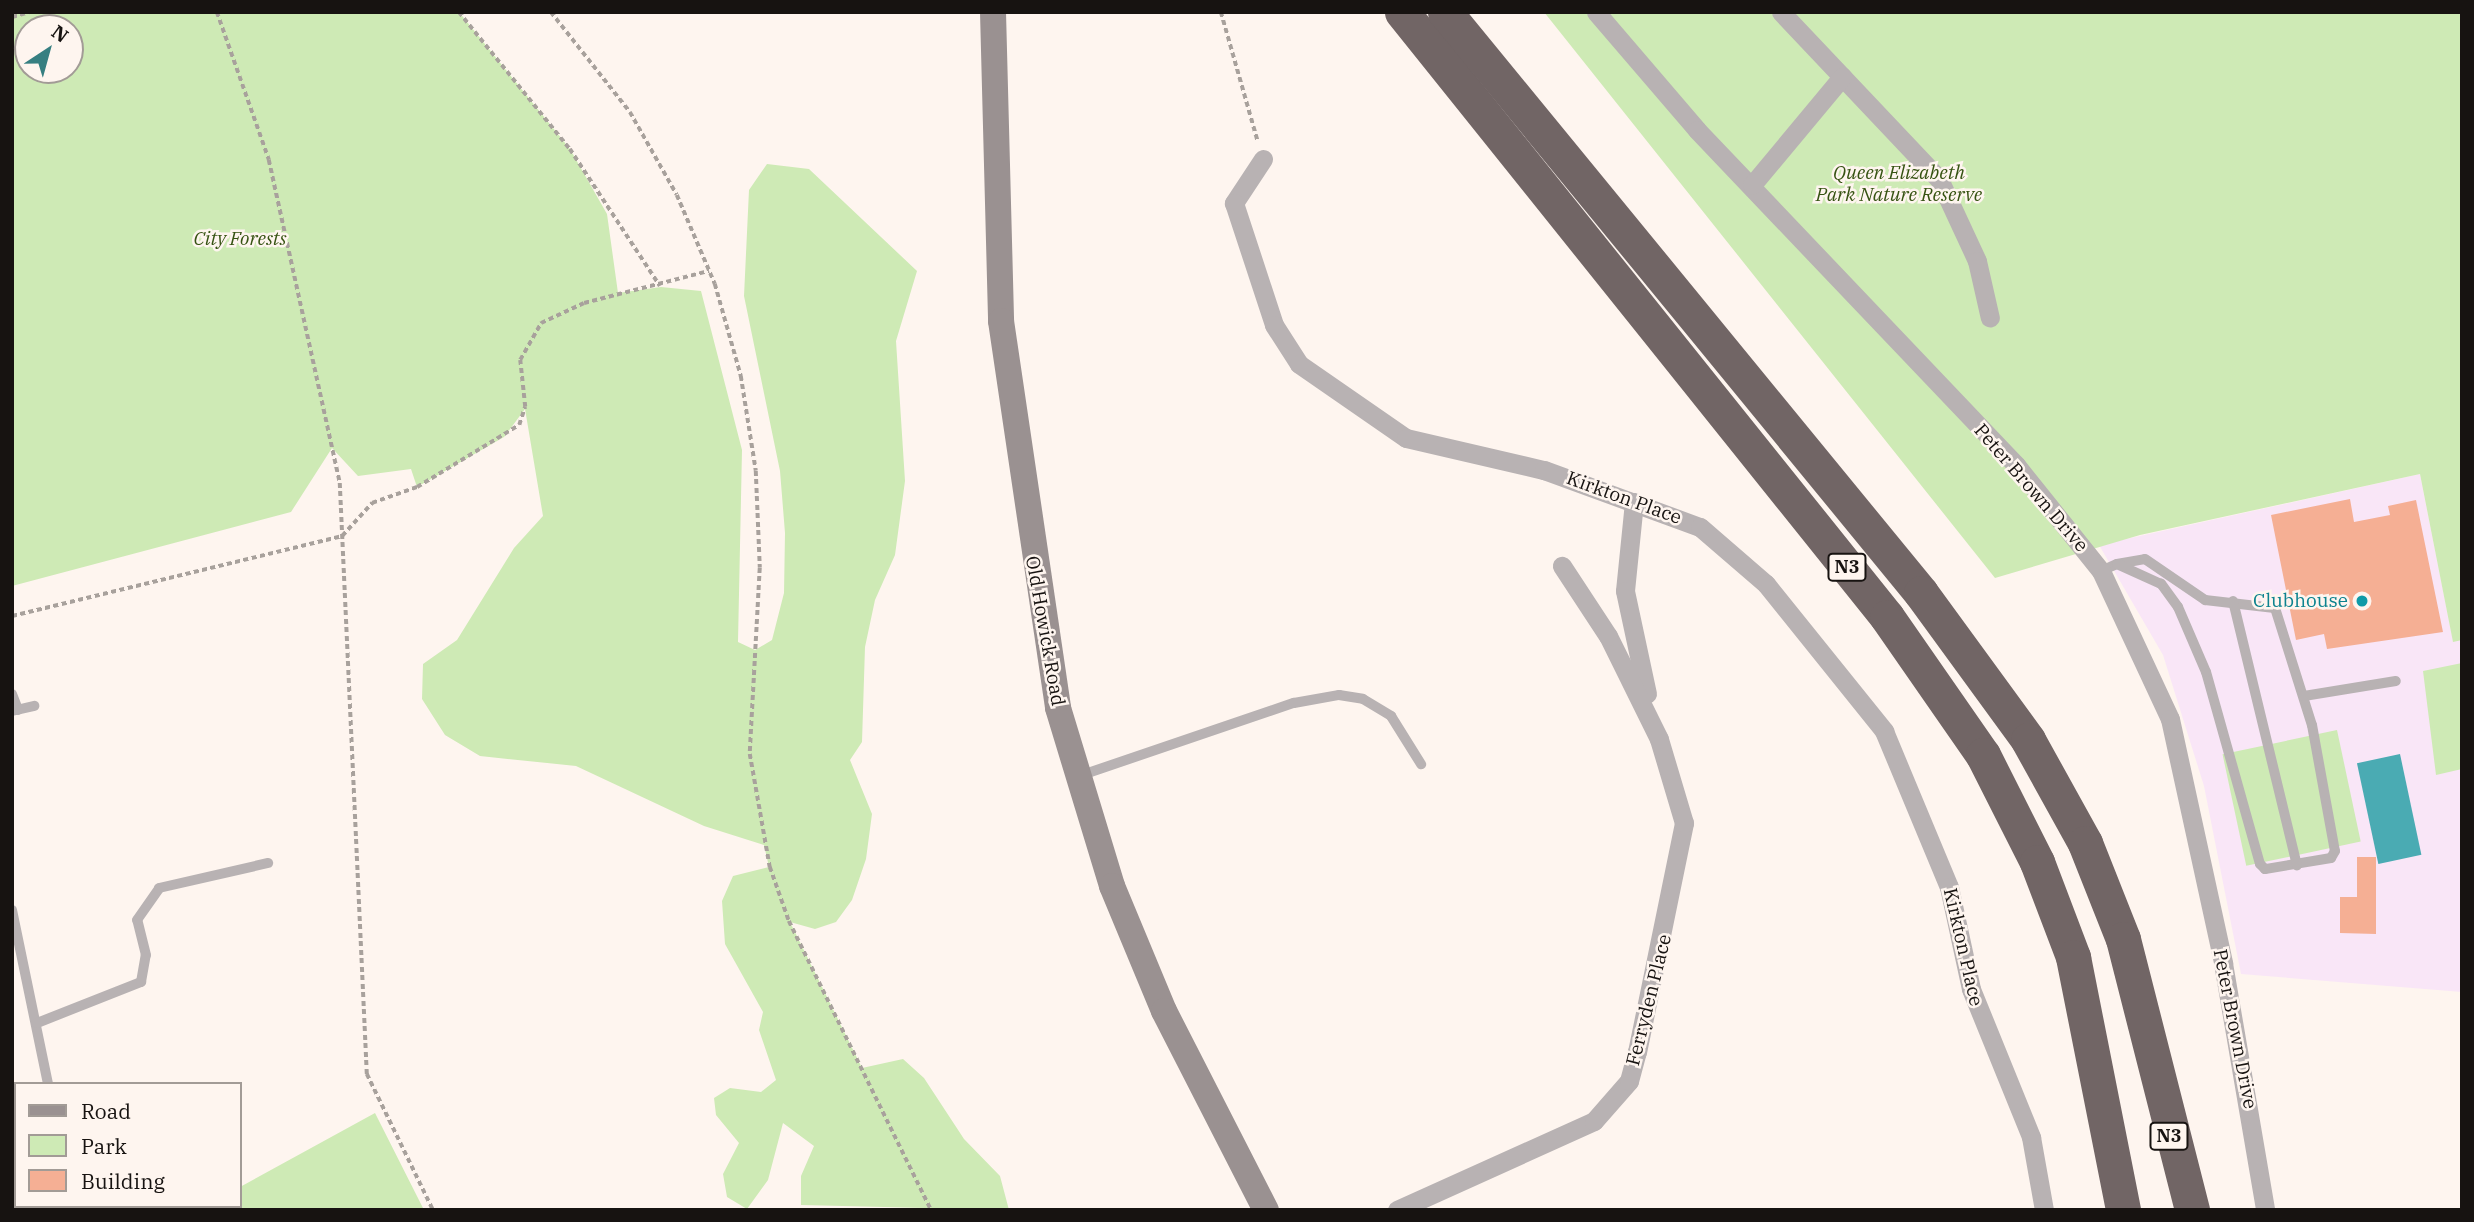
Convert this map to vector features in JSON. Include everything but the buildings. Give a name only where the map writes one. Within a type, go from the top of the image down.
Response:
[{"type":"highway","name":"N3","points":[[1402,12],[1887,617],[1983,755],[2037,862],[2073,957],[2123,1210]]},
{"type":"highway","name":"N3","points":[[1445,12],[1922,593],[2028,740],[2085,843],[2123,939],[2157,1062],[2180,1210]]},
{"type":"highway","points":[[2157,1062],[2192,1210]]},
{"type":"main road","name":"Old Howick Road","points":[[993,12],[1001,321],[1041,619],[1076,777],[1164,1011],[1266,1210]]},
{"type":"street","name":"Peter Brown Drive","points":[[1596,12],[1752,185],[2016,465],[2109,568],[2170,719],[2223,963],[2265,1210]]},
{"type":"street","points":[[1781,12],[1939,179],[1973,250],[1990,318]]},
{"type":"street","points":[[1752,185],[1842,77]]},
{"type":"street","name":"Kirkton Place","points":[[1263,159],[1234,202],[1274,325],[1299,364],[1406,438],[1504,458],[1700,527],[1734,551],[1815,638],[1884,731],[1949,887],[1983,1030],[2031,1137],[2044,1210]]},
{"type":"street","name":"Ferryden Place","points":[[1397,1210],[1566,1137],[1615,1102],[1629,1081],[1684,844],[1684,823],[1659,739],[1625,592],[1634,502]]},
{"type":"street","name":"Ferryden Place","points":[[1562,566],[1608,636],[1659,739]]},
{"type":"lane","points":[[2146,559],[2205,600],[2233,601],[2275,608],[2304,696],[2335,851],[2325,861],[2265,869],[2255,856],[2206,672],[2178,607],[2161,584],[2109,568],[2146,559]]},
{"type":"lane","points":[[2233,601],[2297,865]]},
{"type":"lane","points":[[2304,696],[2396,681]]},
{"type":"lane","points":[[12,694],[15,711],[34,706]]},
{"type":"lane","points":[[1076,777],[1294,703],[1339,695],[1363,699],[1391,716],[1421,764]]},
{"type":"lane","points":[[37,1023],[141,982],[146,955],[137,920],[159,888],[268,863]]},
{"type":"lane","points":[[12,910],[37,1023],[47,1082]]},
{"type":"path","points":[[12,17],[29,12]]},
{"type":"path","points":[[217,12],[269,160],[340,483],[367,1074],[433,1210]]},
{"type":"path","points":[[459,12],[570,149],[661,287]]},
{"type":"path","points":[[551,12],[630,112],[677,195],[709,271],[741,376],[756,471],[760,568],[750,754],[770,867],[789,921],[931,1210]]},
{"type":"path","points":[[1221,12],[1263,159]]},
{"type":"path","points":[[12,616],[342,536],[364,508],[417,487],[519,425],[525,407],[520,360],[541,323],[595,300],[661,287],[709,271]]},
{"type":"shaded area","points":[[2420,474],[2453,641],[2462,640],[2462,992],[2241,974],[2204,786],[2163,655],[2099,545]]},
{"type":"green space","name":"City Forests","points":[[12,12],[459,12],[570,149],[607,214],[618,293],[661,287],[701,291],[742,450],[738,642],[755,650],[772,640],[784,593],[785,533],[780,471],[744,296],[749,190],[767,164],[809,169],[917,271],[896,341],[905,481],[895,555],[875,600],[865,647],[862,742],[850,760],[872,814],[866,859],[852,900],[836,922],[815,929],[790,922],[862,1068],[903,1059],[924,1078],[964,1139],[1000,1176],[1009,1210],[801,1205],[801,1176],[814,1146],[783,1123],[768,1180],[747,1209],[727,1197],[723,1174],[739,1143],[716,1115],[714,1098],[730,1088],[761,1092],[776,1080],[759,1030],[763,1012],[725,944],[722,901],[733,876],[769,867],[764,845],[704,826],[576,766],[480,756],[445,735],[422,699],[423,664],[457,640],[514,548],[543,516],[525,409],[504,437],[417,487],[411,469],[358,476],[332,448],[291,512],[12,586]]},
{"type":"green space","name":"Queen Elizabeth Park Nature Reserve","points":[[1544,12],[2462,12],[2462,640],[2453,642],[2420,474],[2140,535],[1995,578]]},
{"type":"green space","points":[[2462,663],[2462,769],[2436,775],[2423,671]]},
{"type":"green space","points":[[2337,730],[2361,842],[2246,866],[2223,754]]},
{"type":"green space","points":[[375,1113],[424,1210],[198,1210],[242,1208],[242,1186]]},
{"type":"water","points":[[2400,754],[2421,855],[2378,864],[2357,763]]},
{"type":"place","name":"Clubhouse","points":[[2362,601]]}]
